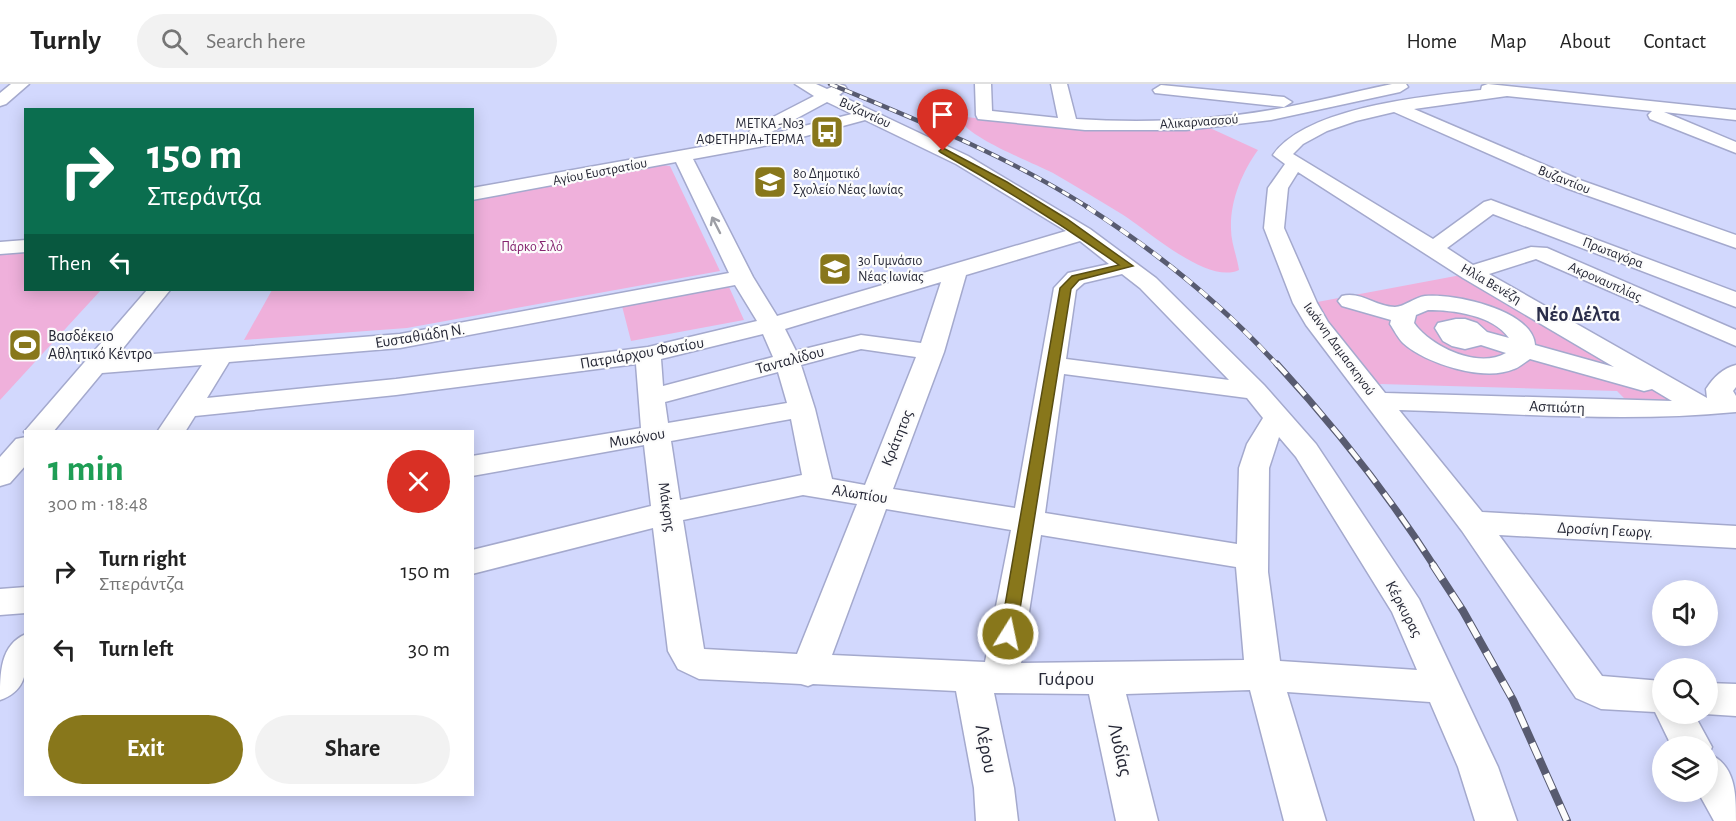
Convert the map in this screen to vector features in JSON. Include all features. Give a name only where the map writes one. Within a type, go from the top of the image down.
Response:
[{"type":"street","points":[[0,101],[21,84]]},
{"type":"street","name":"Βυζαντίου","points":[[803,84],[839,90],[869,114],[962,160],[1083,233],[1128,266]]},
{"type":"street","name":"Αλικαρνασσού","points":[[983,84],[984,115],[1068,123],[1138,125],[1206,123],[1267,116],[1411,84]]},
{"type":"street","points":[[1059,84],[1068,123]]},
{"type":"street","points":[[1454,84],[1736,115]]},
{"type":"street","points":[[1159,87],[1316,104]]},
{"type":"street","points":[[1159,87],[1175,105],[1206,123]]},
{"type":"street","name":"Αγίου Ευστρατίου","points":[[726,148],[839,90]]},
{"type":"street","name":"Ιωάννη Δαμασκηνού","points":[[1504,91],[1396,107],[1348,120],[1308,134],[1293,142],[1284,177],[1278,188],[1274,216],[1278,241],[1309,311],[1473,523],[1589,687],[1597,693],[1652,696]]},
{"type":"street","points":[[1627,102],[1736,148]]},
{"type":"street","name":"Βυζαντίου","points":[[1396,107],[1573,184],[1736,242]]},
{"type":"street","name":"Αγίου Ευστρατίου","points":[[474,194],[802,133],[869,114]]},
{"type":"street","points":[[682,156],[742,278],[771,325],[787,360],[802,409],[819,488]]},
{"type":"street","name":"Ηλία Βενέζη","points":[[1289,159],[1471,273],[1702,407]]},
{"type":"street","name":"Πρωταγόρα","points":[[1430,248],[1455,235],[1491,206],[1736,300]]},
{"type":"street","name":"Πατριάρχου Φωτίου","points":[[188,408],[396,387],[648,355],[771,325],[1083,233]]},
{"type":"street","points":[[0,248],[24,246]]},
{"type":"street","name":"Ακροναυπλίας","points":[[1471,273],[1531,253],[1539,253],[1736,339]]},
{"type":"street","points":[[986,677],[1028,522],[1052,365],[1067,285],[1076,278],[1128,266]]},
{"type":"street","name":"Κέρκυρας","points":[[1128,266],[1148,283],[1255,391],[1306,451],[1407,608],[1478,767],[1496,821]]},
{"type":"street","name":"Κράτητος","points":[[808,671],[931,352],[956,270]]},
{"type":"street","name":"Ευσταθιάδη Ν.","points":[[94,366],[400,341],[742,278]]},
{"type":"street","points":[[40,430],[158,291]]},
{"type":"street","points":[[1435,294],[1498,319],[1520,336],[1524,342],[1524,351],[1520,358],[1484,365],[1451,359],[1421,346],[1406,334],[1400,321],[1401,316],[1435,294]]},
{"type":"street","points":[[1435,294],[1462,333]]},
{"type":"street","points":[[1350,301],[1401,316]]},
{"type":"street","points":[[1498,319],[1532,308]]},
{"type":"street","points":[[1421,346],[1462,333],[1675,390]]},
{"type":"street","name":"Τανταλίδου","points":[[651,397],[861,342],[931,352]]},
{"type":"street","name":"Μάκρης","points":[[648,355],[651,397],[686,651],[691,659]]},
{"type":"street","points":[[172,430],[220,357]]},
{"type":"street","points":[[1052,365],[1255,391]]},
{"type":"street","points":[[1484,365],[1514,405]]},
{"type":"street","points":[[1732,404],[1720,397],[1719,389],[1736,373]]},
{"type":"street","name":"Ασπιώτη","points":[[1378,401],[1636,409],[1732,404]]},
{"type":"street","name":"Μυκόνου","points":[[474,466],[802,409]]},
{"type":"street","points":[[1277,417],[1261,444],[1254,468],[1252,558],[1264,675],[1305,821]]},
{"type":"street","points":[[0,476],[24,448]]},
{"type":"street","name":"Αλωπίου","points":[[474,562],[668,513],[793,486],[874,496],[1252,558]]},
{"type":"street","name":"Δροσίνη Γεωργ.","points":[[1473,523],[1736,537]]},
{"type":"street","points":[[0,602],[24,600]]},
{"type":"street","points":[[7,680],[24,651]]},
{"type":"street","name":"Γυάρου","points":[[691,659],[699,664],[711,666],[808,671],[1104,679],[1264,675],[1442,687]]},
{"type":"street","name":"Λέρου","points":[[986,677],[997,821]]},
{"type":"street","name":"Λυδίας","points":[[1104,679],[1137,821]]},
{"type":"street","points":[[1718,699],[1736,700]]},
{"type":"street","points":[[1718,790],[1736,821]]},
{"type":"green space","points":[[966,117],[1055,127],[1138,130],[1210,128],[1258,150],[1242,177],[1231,218],[1231,234],[1239,270],[1226,273],[1211,270],[1178,254],[1120,213],[1070,183],[976,135],[959,119]]},
{"type":"green space","name":"Πάρκο Σιλό","points":[[662,165],[670,166],[720,271],[407,328],[244,340],[271,291],[474,291],[474,198]]},
{"type":"green space","name":"Βασδέκειο Αθλητικό Κέντρο","points":[[24,252],[24,291],[100,291],[0,400],[0,255]]},
{"type":"green space","points":[[1461,275],[1676,399],[1674,402],[1626,400],[1617,391],[1380,384],[1384,392],[1312,303]]},
{"type":"green space","points":[[729,287],[744,320],[631,341],[622,306]]},
{"type":"railway","points":[[830,84],[995,156],[1089,208]]},
{"type":"railway","points":[[1087,207],[1188,280],[1234,321],[1278,366]]},
{"type":"railway","points":[[1277,364],[1360,462],[1434,566]]},
{"type":"railway","points":[[1433,565],[1463,611],[1513,700],[1567,821]]},
{"type":"place","name":"ΜΕΤΚΑ -Νο3 ΑΦΕΤΗΡΙΑ+ΤΕΡΜΑ","points":[[827,132]]},
{"type":"place","name":"8ο Δημοτικό Σχολείο Νέας Ιωνίας","points":[[770,182]]},
{"type":"place","name":"3ο Γυμνάσιο Νέας Ιωνίας","points":[[835,269]]},
{"type":"place","name":"Βασδέκειο Αθλητικό Κέντρο","points":[[25,345]]},
{"type":"district","name":"Νέο Δέλτα","points":[[1578,315]]},
{"type":"route","points":[[943,151],[1004,184],[1083,233],[1128,266],[1076,278],[1070,281],[1065,288],[1008,634]]}]
